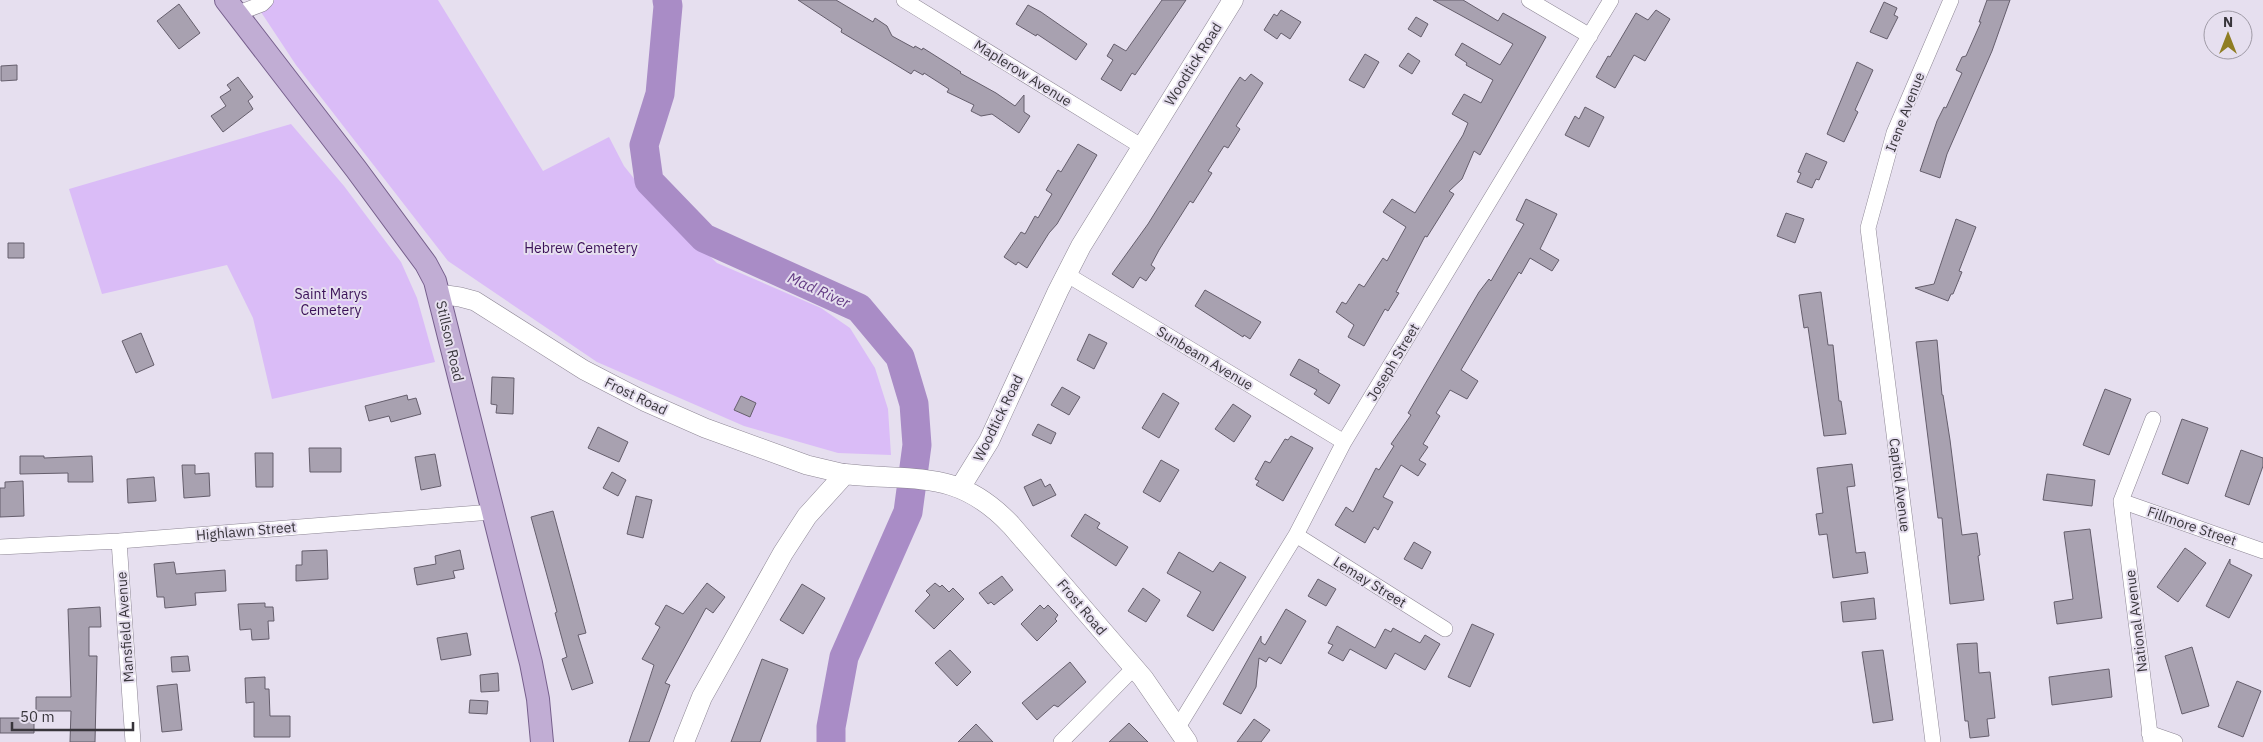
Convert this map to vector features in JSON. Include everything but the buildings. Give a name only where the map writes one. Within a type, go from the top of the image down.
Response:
[{"type":"main road","name":"Woodtick Road","points":[[960,488],[989,441],[1066,274],[1141,146],[1233,0]]},
{"type":"main road","name":"Stillson Road","points":[[235,5],[426,264],[439,294],[447,333],[533,672],[542,742]]},
{"type":"main road","points":[[684,742],[702,697],[783,553],[808,516],[845,474],[931,480],[960,488]]},
{"type":"main road","name":"Frost Road","points":[[960,488],[983,499],[996,509],[1134,668],[1182,734]]},
{"type":"street","points":[[235,5],[262,4],[266,0]]},
{"type":"street","name":"Maplerow Avenue","points":[[904,0],[1141,146]]},
{"type":"street","points":[[1529,0],[1590,36]]},
{"type":"street","name":"Joseph Street","points":[[1182,734],[1296,535],[1344,442],[1611,0]]},
{"type":"street","name":"Irene Avenue","points":[[1868,228],[1894,133],[1951,0]]},
{"type":"street","name":"Capitol Avenue","points":[[1868,228],[1933,742]]},
{"type":"street","name":"Sunbeam Avenue","points":[[1066,274],[1344,442]]},
{"type":"street","name":"Frost Road","points":[[439,294],[475,301],[584,370],[666,411],[807,465],[845,474]]},
{"type":"street","points":[[2121,500],[2153,420]]},
{"type":"street","name":"Fillmore Street","points":[[2121,500],[2263,551]]},
{"type":"street","name":"National Avenue","points":[[2121,500],[2150,737]]},
{"type":"street","name":"Highlawn Street","points":[[0,547],[119,541],[492,512]]},
{"type":"street","name":"Lemay Street","points":[[1296,535],[1445,629]]},
{"type":"street","name":"Mansfield Avenue","points":[[119,541],[133,742]]},
{"type":"street","points":[[1061,742],[1134,668]]},
{"type":"street","points":[[2150,737],[2174,742]]},
{"type":"green space","name":"Hebrew Cemetery","points":[[264,0],[438,0],[543,171],[609,137],[624,166],[656,206],[717,263],[821,308],[850,328],[875,368],[888,409],[891,455],[838,453],[744,426],[597,362],[448,261],[296,65],[257,6]]},
{"type":"green space","name":"Saint Marys Cemetery","points":[[291,124],[344,186],[401,262],[417,298],[435,362],[272,399],[253,318],[227,265],[102,294],[69,189]]},
{"type":"waterway","name":"Mad River","points":[[667,0],[660,94],[644,145],[649,181],[704,238],[859,308],[900,357],[914,404],[917,445],[908,512],[844,657],[831,727],[831,742]]}]
